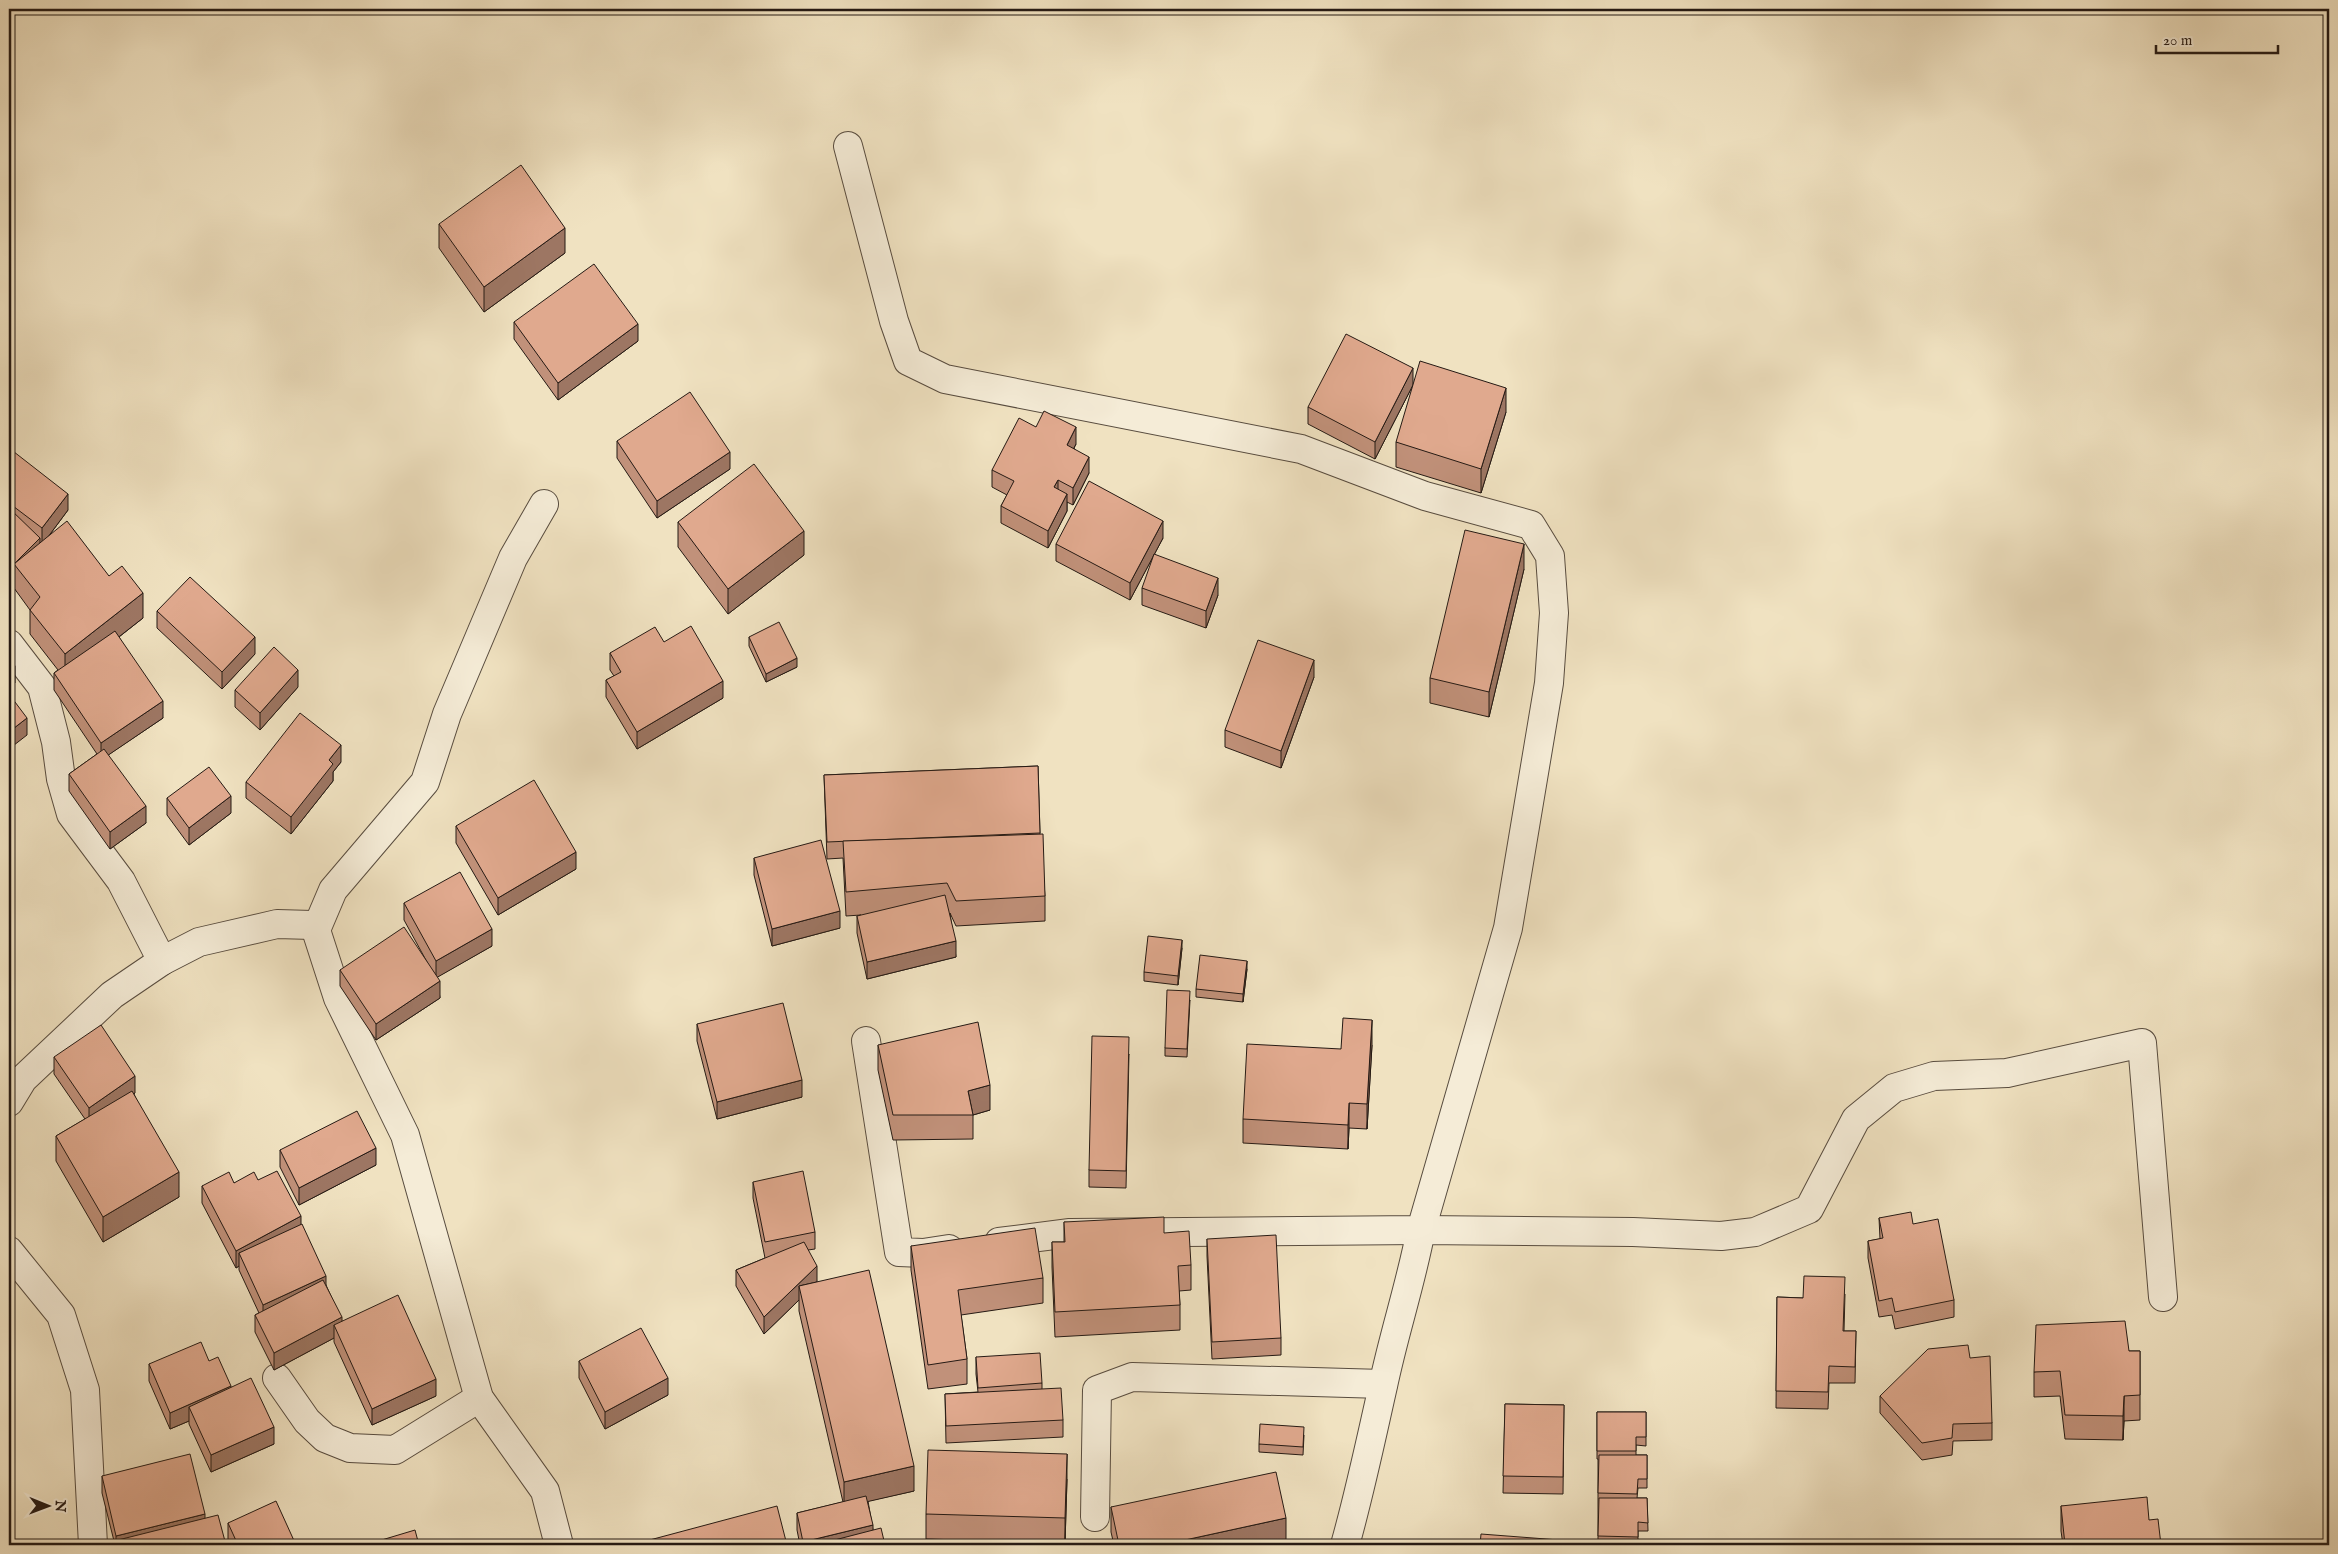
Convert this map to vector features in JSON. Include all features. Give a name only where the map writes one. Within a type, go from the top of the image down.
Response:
[{"type":"street","points":[[848,146],[894,321],[908,361],[945,379],[1300,449],[1425,496],[1531,525],[1550,556],[1554,613],[1549,683],[1508,928],[1421,1230],[1412,1276],[1383,1384],[1362,1485],[1345,1545]]},
{"type":"street","points":[[316,930],[333,890],[424,782],[447,714],[513,558],[544,504]]},
{"type":"street","points":[[9,644],[42,687],[56,742],[61,780],[71,814],[121,881],[162,961]]},
{"type":"street","points":[[9,1102],[23,1079],[112,995],[162,961],[199,942],[277,924],[312,925],[316,930],[338,998],[405,1135],[479,1398],[545,1491],[558,1545]]},
{"type":"street","points":[[866,1042],[899,1252],[923,1254],[1070,1233],[1421,1230],[1632,1232],[1721,1236],[1755,1232],[1809,1209],[1856,1119],[1894,1088],[1934,1076],[2008,1073],[2142,1043],[2164,1297]]},
{"type":"street","points":[[9,1251],[61,1315],[85,1390],[93,1545]]},
{"type":"street","points":[[1096,1517],[1097,1390],[1132,1377],[1383,1384]]},
{"type":"street","points":[[277,1378],[306,1421],[325,1438],[350,1448],[395,1450],[479,1398]]},
{"type":"building","points":[[521,165],[565,228],[484,287],[439,224]]},
{"type":"building","points":[[594,264],[638,324],[558,383],[514,322]]},
{"type":"building","points":[[1346,334],[1413,368],[1375,442],[1308,407]]},
{"type":"building","points":[[1420,361],[1506,388],[1481,469],[1396,442]]},
{"type":"building","points":[[690,392],[730,452],[657,501],[617,441]]},
{"type":"building","points":[[1044,411],[1076,427],[1067,445],[1089,457],[1073,488],[1058,480],[1054,487],[1067,494],[1048,531],[1001,506],[1014,481],[992,470],[1019,418],[1036,427]]},
{"type":"building","points":[[9,448],[68,494],[42,528],[9,503]]},
{"type":"building","points":[[754,464],[804,531],[728,589],[678,522]]},
{"type":"building","points":[[1089,481],[1163,521],[1130,583],[1056,544]]},
{"type":"building","points":[[9,508],[40,538],[9,570]]},
{"type":"building","points":[[67,521],[109,576],[122,566],[143,593],[65,654],[30,610],[40,597],[14,564]]},
{"type":"building","points":[[1465,530],[1524,544],[1489,692],[1430,678]]},
{"type":"building","points":[[1154,554],[1218,578],[1206,611],[1142,588]]},
{"type":"building","points":[[190,577],[255,637],[222,672],[157,611]]},
{"type":"building","points":[[779,622],[797,658],[766,674],[749,637]]},
{"type":"building","points":[[691,626],[723,681],[637,732],[606,680],[621,672],[610,653],[655,627],[664,642]]},
{"type":"building","points":[[115,631],[163,701],[101,743],[54,673]]},
{"type":"building","points":[[1258,640],[1314,660],[1281,751],[1225,730]]},
{"type":"building","points":[[274,647],[298,670],[260,713],[235,690]]},
{"type":"building","points":[[9,657],[15,666],[9,671]]},
{"type":"building","points":[[9,694],[27,718],[9,732]]},
{"type":"building","points":[[300,713],[341,745],[329,760],[333,764],[291,817],[246,782]]},
{"type":"building","points":[[104,749],[146,806],[110,832],[69,774]]},
{"type":"building","points":[[1038,766],[1040,833],[827,842],[824,775]]},
{"type":"building","points":[[209,767],[231,796],[189,828],[167,798]]},
{"type":"building","points":[[534,780],[576,852],[498,898],[456,826]]},
{"type":"building","points":[[1043,834],[1045,896],[956,901],[947,883],[846,892],[843,841]]},
{"type":"building","points":[[821,840],[840,911],[772,929],[754,858]]},
{"type":"building","points":[[460,872],[492,929],[436,961],[404,903]]},
{"type":"building","points":[[945,895],[956,941],[867,962],[857,916]]},
{"type":"building","points":[[404,927],[440,981],[376,1024],[340,970]]},
{"type":"building","points":[[1148,936],[1182,940],[1178,976],[1144,972]]},
{"type":"building","points":[[1200,955],[1247,961],[1243,994],[1196,989]]},
{"type":"building","points":[[1167,990],[1190,991],[1187,1049],[1165,1048]]},
{"type":"building","points":[[783,1003],[802,1080],[717,1102],[697,1024]]},
{"type":"building","points":[[1343,1018],[1372,1020],[1367,1104],[1349,1103],[1348,1125],[1243,1119],[1247,1044],[1341,1049]]},
{"type":"building","points":[[978,1022],[990,1085],[968,1091],[973,1115],[893,1115],[878,1045]]},
{"type":"building","points":[[101,1025],[135,1076],[89,1108],[54,1057]]},
{"type":"building","points":[[1092,1036],[1129,1037],[1126,1171],[1089,1170]]},
{"type":"building","points":[[132,1091],[179,1172],[103,1217],[56,1136]]},
{"type":"building","points":[[357,1111],[376,1148],[299,1188],[280,1150]]},
{"type":"building","points":[[277,1171],[301,1216],[236,1251],[202,1186],[229,1172],[234,1183],[254,1172],[258,1180]]},
{"type":"building","points":[[803,1171],[815,1232],[765,1242],[753,1182]]},
{"type":"building","points":[[1911,1212],[1913,1224],[1938,1219],[1954,1300],[1895,1312],[1892,1298],[1879,1301],[1868,1241],[1883,1238],[1879,1218]]},
{"type":"building","points":[[1164,1217],[1164,1233],[1189,1231],[1191,1265],[1178,1266],[1180,1305],[1055,1312],[1052,1242],[1065,1242],[1064,1222]]},
{"type":"building","points":[[302,1224],[326,1276],[263,1305],[239,1253]]},
{"type":"building","points":[[1035,1228],[1043,1278],[958,1290],[967,1359],[928,1365],[911,1246]]},
{"type":"building","points":[[1276,1235],[1281,1338],[1212,1342],[1207,1239]]},
{"type":"building","points":[[804,1242],[817,1266],[764,1317],[736,1270]]},
{"type":"building","points":[[869,1270],[914,1466],[844,1482],[799,1286]]},
{"type":"building","points":[[1804,1276],[1845,1277],[1843,1331],[1856,1331],[1855,1367],[1829,1366],[1828,1392],[1776,1391],[1777,1297],[1803,1298]]},
{"type":"building","points":[[323,1280],[342,1317],[274,1353],[255,1315]]},
{"type":"building","points":[[398,1295],[436,1379],[372,1409],[334,1325]]},
{"type":"building","points":[[2125,1321],[2129,1351],[2140,1351],[2140,1395],[2124,1396],[2123,1416],[2065,1415],[2060,1371],[2034,1372],[2036,1325]]},
{"type":"building","points":[[641,1328],[668,1378],[605,1412],[579,1361]]},
{"type":"building","points":[[201,1342],[209,1361],[218,1357],[231,1386],[170,1413],[149,1364]]},
{"type":"building","points":[[1968,1345],[1970,1358],[1990,1356],[1992,1423],[1953,1424],[1952,1438],[1922,1443],[1880,1396],[1928,1349]]},
{"type":"building","points":[[1040,1353],[1042,1383],[978,1388],[976,1357]]},
{"type":"building","points":[[251,1378],[274,1427],[211,1455],[189,1407]]},
{"type":"building","points":[[1061,1388],[1063,1420],[946,1426],[945,1394]]},
{"type":"building","points":[[1505,1404],[1564,1405],[1563,1477],[1503,1476]]},
{"type":"building","points":[[1597,1412],[1646,1412],[1646,1437],[1636,1437],[1636,1451],[1597,1451]]},
{"type":"building","points":[[1260,1424],[1304,1427],[1303,1447],[1259,1444]]},
{"type":"building","points":[[928,1450],[1067,1454],[1065,1518],[926,1514]]},
{"type":"building","points":[[190,1454],[205,1514],[116,1536],[102,1476]]},
{"type":"building","points":[[1599,1455],[1647,1455],[1647,1479],[1638,1479],[1637,1494],[1598,1493]]},
{"type":"building","points":[[1276,1472],[1286,1518],[1162,1545],[1119,1545],[1111,1507]]},
{"type":"building","points":[[866,1496],[873,1525],[803,1542],[797,1513]]},
{"type":"building","points":[[2147,1497],[2149,1520],[2158,1519],[2161,1545],[2065,1545],[2061,1506]]},
{"type":"building","points":[[1599,1498],[1647,1498],[1648,1523],[1638,1522],[1638,1537],[1598,1536]]},
{"type":"building","points":[[276,1501],[296,1545],[238,1545],[228,1523]]},
{"type":"building","points":[[777,1506],[787,1545],[631,1545]]},
{"type":"building","points":[[218,1515],[226,1545],[120,1545],[118,1540]]},
{"type":"building","points":[[881,1528],[885,1545],[823,1545],[823,1543]]},
{"type":"building","points":[[415,1530],[419,1545],[365,1545]]},
{"type":"building","points":[[1481,1534],[1572,1541],[1571,1545],[1480,1545]]},
{"type":"building","points":[[1600,1542],[1649,1542],[1649,1545],[1600,1545]]}]
